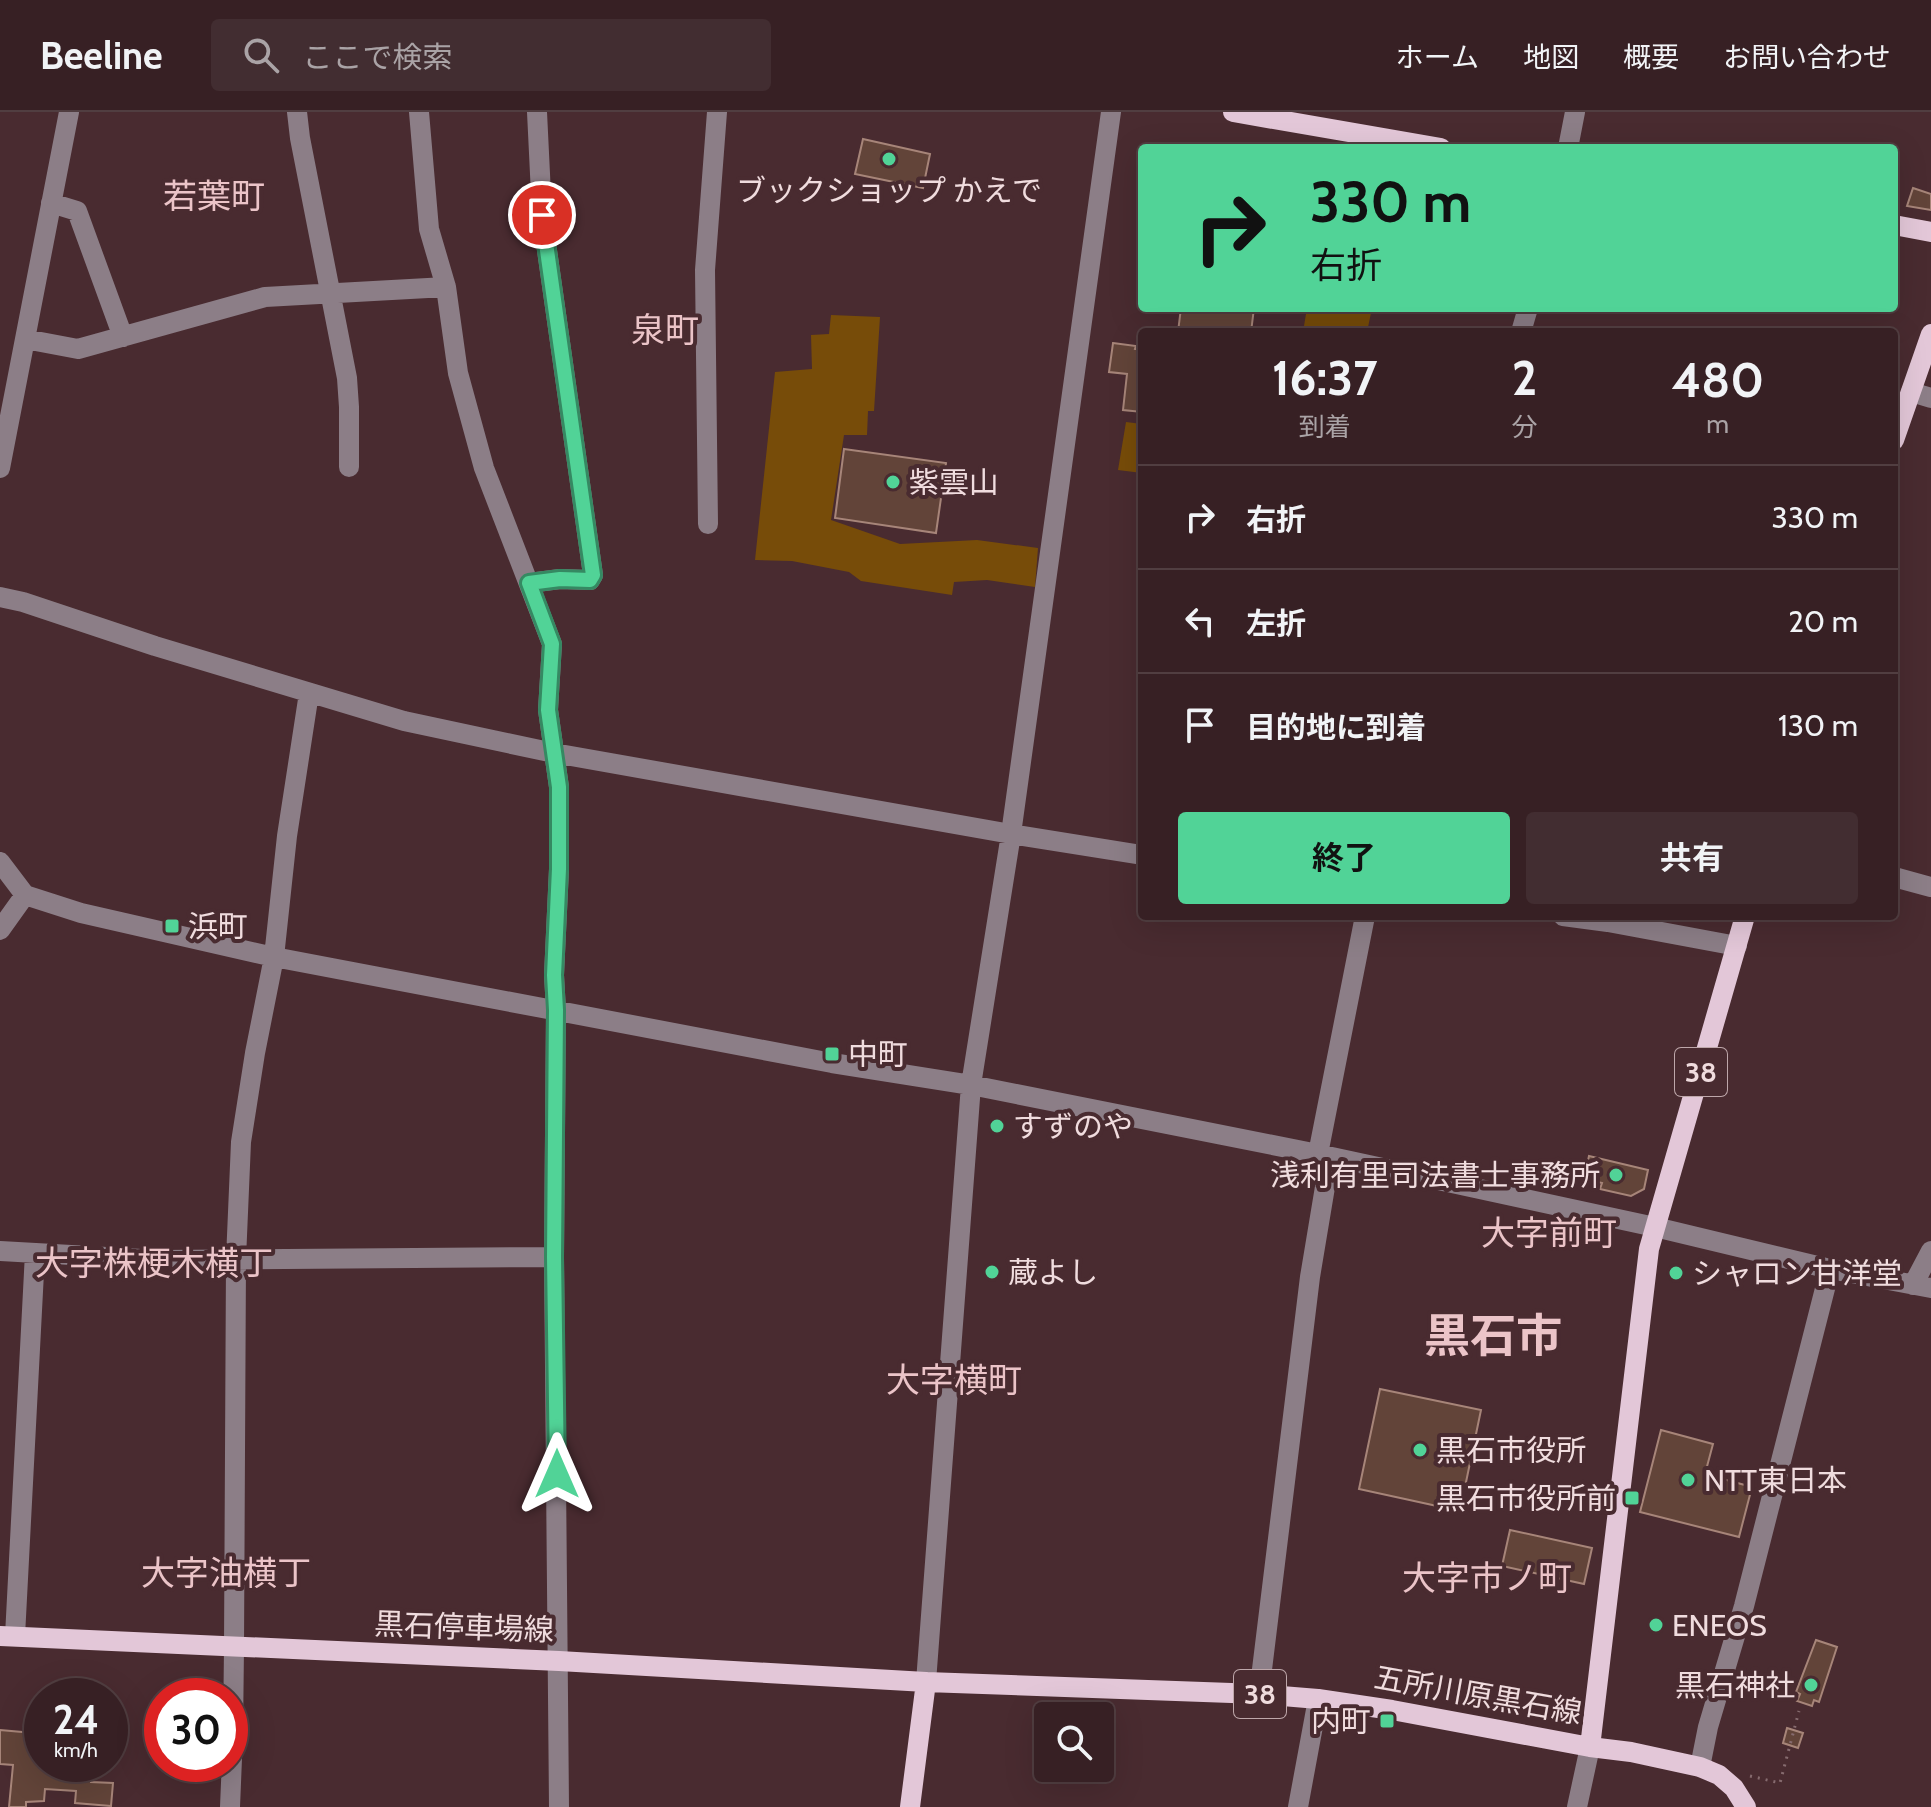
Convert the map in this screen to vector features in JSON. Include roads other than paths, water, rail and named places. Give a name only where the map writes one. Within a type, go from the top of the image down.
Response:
[{"type":"main road","points":[[1233,112],[1418,144]]},
{"type":"main road","points":[[1898,226],[1931,232]]},
{"type":"main road","points":[[1898,429],[1931,334]]},
{"type":"main road","name":"五所川原黒石線","points":[[926,1682],[1259,1694],[1318,1699],[1590,1747],[1649,1249],[1744,920]]},
{"type":"main road","name":"黒石停車場線","points":[[8,1636],[559,1661],[926,1682]]},
{"type":"main road","points":[[910,1807],[926,1682]]},
{"type":"main road","points":[[1590,1747],[1631,1752],[1709,1771],[1734,1788],[1746,1807]]},
{"type":"street","points":[[0,468],[6,412],[25,339],[69,112]]},
{"type":"street","points":[[297,112],[347,378],[349,467]]},
{"type":"street","points":[[419,112],[429,229],[446,287],[458,373],[478,449],[552,644],[548,710],[559,787],[554,975],[559,1807]]},
{"type":"street","points":[[529,583],[560,579],[590,580],[593,575],[542,215],[537,112]]},
{"type":"street","points":[[708,524],[705,270],[717,112]]},
{"type":"street","points":[[926,1682],[971,1085],[1011,834],[1111,112]]},
{"type":"street","points":[[1569,144],[1575,112]]},
{"type":"street","points":[[51,203],[77,211],[123,337]]},
{"type":"street","points":[[25,339],[78,349],[265,297],[446,287]]},
{"type":"street","points":[[1911,392],[1931,398]]},
{"type":"street","points":[[0,597],[404,721],[554,753],[1138,854]]},
{"type":"street","points":[[230,1807],[236,1259],[241,1142],[274,957],[287,836],[309,693]]},
{"type":"street","points":[[0,862],[25,895],[81,913],[274,957],[832,1063],[971,1085],[1324,1155],[1922,1287],[1931,1251]]},
{"type":"street","points":[[1898,878],[1931,887]]},
{"type":"street","points":[[0,930],[25,895]]},
{"type":"street","points":[[1259,1694],[1324,1155],[1364,920]]},
{"type":"street","points":[[1593,920],[1737,946]]},
{"type":"street","points":[[0,1251],[160,1260],[554,1257]]},
{"type":"street","points":[[8,1636],[35,1253]]},
{"type":"street","points":[[1709,1771],[1708,1727],[1744,1606],[1830,1269]]},
{"type":"street","points":[[1298,1807],[1318,1699]]},
{"type":"street","points":[[1577,1807],[1590,1747]]},
{"type":"place","name":"ブックショップ かえで","points":[[889,159]]},
{"type":"place","name":"紫雲山","points":[[893,482]]},
{"type":"place","name":"浜町","points":[[172,926]]},
{"type":"place","name":"中町","points":[[832,1054]]},
{"type":"place","name":"すずのや","points":[[997,1126]]},
{"type":"place","name":"浅利有里司法書士事務所","points":[[1616,1175]]},
{"type":"place","name":"蔵よし","points":[[992,1272]]},
{"type":"place","name":"シャロン甘洋堂","points":[[1676,1273]]},
{"type":"place","name":"黒石市役所","points":[[1420,1450]]},
{"type":"place","name":"NTT東日本","points":[[1688,1480]]},
{"type":"place","name":"黒石市役所前","points":[[1632,1498]]},
{"type":"place","name":"ENEOS","points":[[1656,1625]]},
{"type":"place","name":"黒石神社","points":[[1811,1685]]},
{"type":"place","name":"内町","points":[[1387,1721]]},
{"type":"district","name":"若葉町","points":[[214,196]]},
{"type":"district","name":"泉町","points":[[665,330]]},
{"type":"district","name":"大字前町","points":[[1549,1233]]},
{"type":"district","name":"大字株梗木横丁","points":[[154,1263]]},
{"type":"district","name":"黒石市","points":[[1493,1336]]},
{"type":"district","name":"大字横町","points":[[954,1380]]},
{"type":"district","name":"大字油横丁","points":[[226,1573]]},
{"type":"district","name":"大字市ノ町","points":[[1487,1578]]}]
